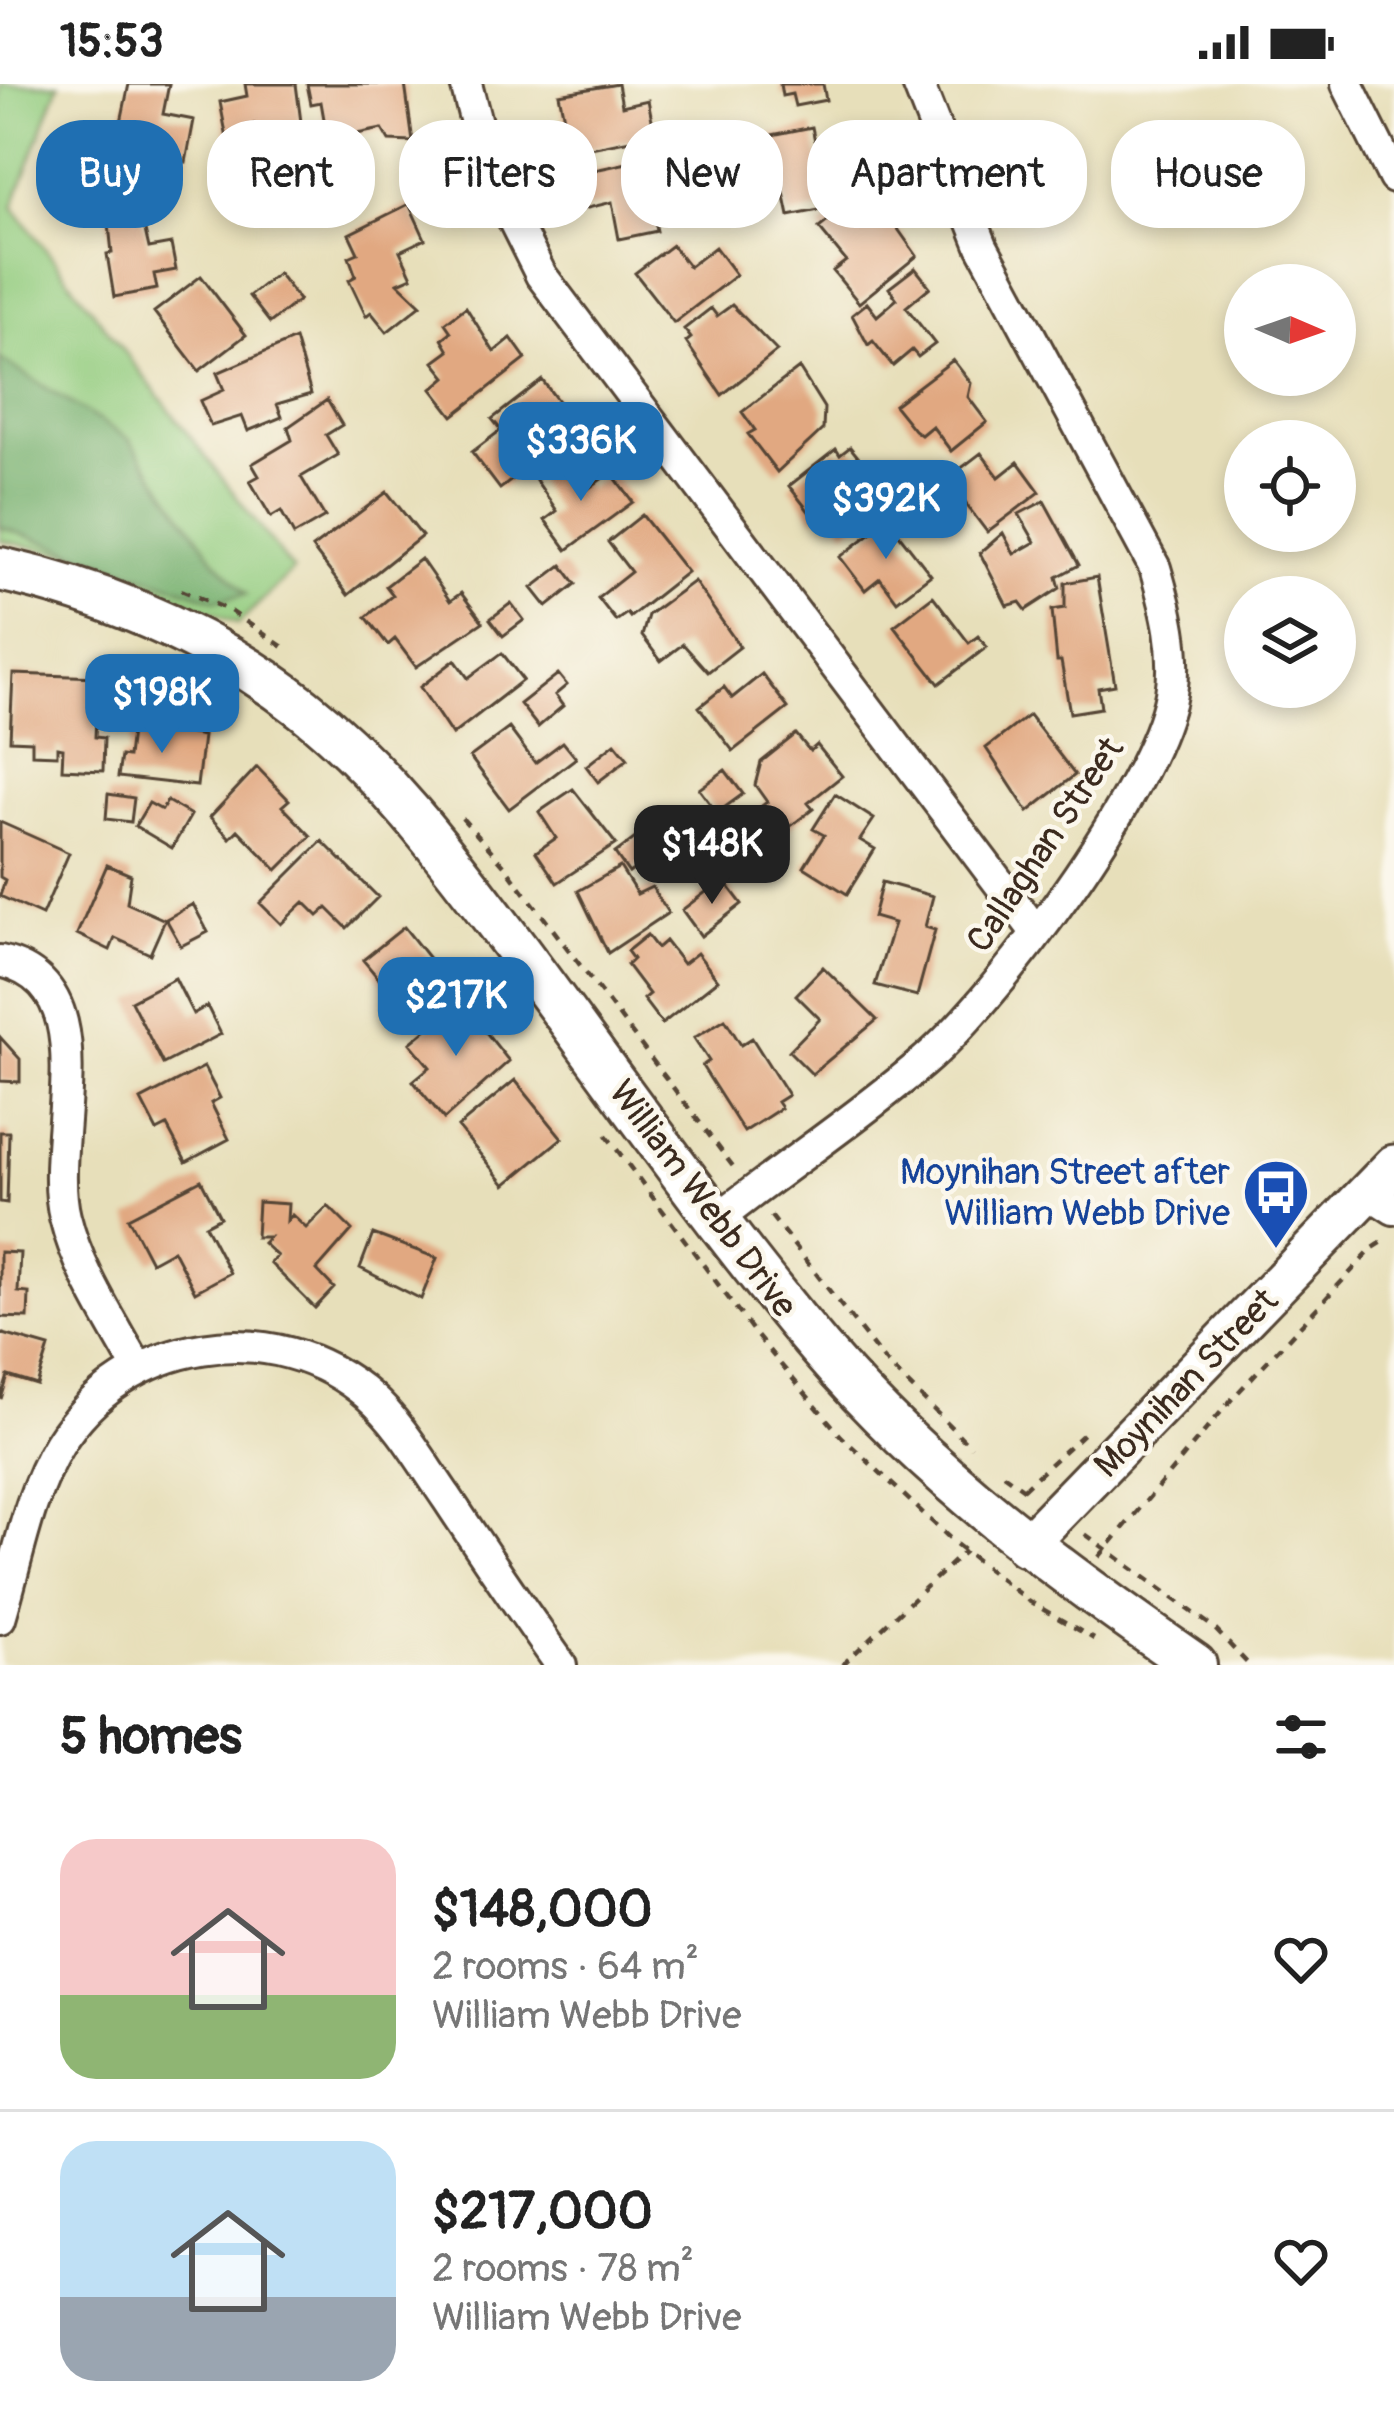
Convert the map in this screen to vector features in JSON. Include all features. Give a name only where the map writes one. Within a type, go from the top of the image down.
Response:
[{"type":"main road","name":"William Webb Drive","points":[[0,569],[89,593],[178,630],[262,678],[339,738],[429,834],[719,1218],[863,1397],[958,1490],[1025,1546],[1195,1665]]},
{"type":"street","points":[[466,84],[488,169],[541,275],[1036,932]]},
{"type":"street","name":"Callaghan Street","points":[[719,1218],[924,1062],[976,1010],[1133,790],[1157,745],[1171,695],[1170,617],[1143,544],[982,246],[918,84]]},
{"type":"street","points":[[1346,84],[1394,178]]},
{"type":"street","points":[[0,961],[37,978],[62,1012],[68,1039],[58,1169],[65,1220],[138,1369]]},
{"type":"street","name":"Moynihan Street","points":[[1025,1546],[1386,1189]]},
{"type":"street","points":[[0,1618],[56,1449],[100,1395],[138,1369],[185,1351],[234,1345],[296,1355],[351,1382],[404,1435],[561,1665]]},
{"type":"path","points":[[453,812],[471,824],[504,865],[883,1359],[978,1454]]},
{"type":"path","points":[[1249,1665],[1213,1627],[1105,1549],[1246,1384],[1373,1248],[1394,1234]]},
{"type":"path","points":[[993,1466],[1009,1479]]},
{"type":"path","points":[[842,1665],[965,1551]]},
{"type":"green space","points":[[0,84],[59,84],[46,120],[36,120],[36,146],[13,207],[293,570],[238,624],[94,559],[0,541]]},
{"type":"green space","points":[[0,359],[129,439],[215,560],[247,594],[216,600],[0,527]]},
{"type":"building","points":[[129,84],[169,84],[163,114],[194,120],[186,162],[183,120],[121,120]]},
{"type":"building","points":[[245,84],[296,84],[301,120],[223,120],[220,102],[247,96]]},
{"type":"building","points":[[307,84],[405,84],[410,120],[399,120],[399,141],[389,141],[382,129],[375,130],[375,120],[324,120],[321,102],[311,104]]},
{"type":"building","points":[[618,84],[622,106],[648,100],[652,120],[621,120],[621,142],[597,147],[597,120],[564,120],[559,94]]},
{"type":"building","points":[[780,84],[823,84],[826,100],[795,106],[792,94],[782,96]]},
{"type":"building","points":[[807,128],[807,212],[789,216],[783,187],[783,133]]},
{"type":"building","points":[[621,164],[621,228],[657,231],[619,239],[612,202],[597,206],[597,169]]},
{"type":"building","points":[[399,209],[399,228],[420,228],[425,239],[400,251],[412,277],[398,283],[421,305],[387,332],[371,312],[366,316],[349,280],[356,276],[349,257],[358,253],[349,234],[375,228],[375,221]]},
{"type":"building","points":[[109,228],[144,228],[149,248],[171,244],[176,270],[154,274],[157,289],[114,297],[107,254],[112,253]]},
{"type":"building","points":[[819,228],[897,228],[917,256],[859,303],[833,271],[846,261]]},
{"type":"building","points":[[672,245],[689,267],[715,247],[736,275],[674,323],[635,273]]},
{"type":"building","points":[[915,268],[930,287],[906,307],[935,344],[918,357],[912,350],[893,366],[873,341],[868,345],[852,315],[867,303],[877,316],[897,299],[889,288]]},
{"type":"building","points":[[278,273],[299,300],[270,323],[249,296]]},
{"type":"building","points":[[201,276],[246,335],[199,371],[154,312]]},
{"type":"building","points":[[732,305],[777,351],[722,395],[686,342],[691,338],[684,329],[711,308],[717,316]]},
{"type":"building","points":[[466,307],[494,352],[511,338],[526,359],[453,416],[432,389],[446,377],[434,362],[449,351],[442,339],[451,332],[445,323]]},
{"type":"building","points":[[295,339],[311,394],[277,404],[282,417],[248,431],[242,416],[211,426],[200,401],[224,390],[217,373]]},
{"type":"building","points":[[953,360],[971,383],[968,397],[987,422],[951,451],[932,426],[921,435],[894,405]]},
{"type":"building","points":[[799,368],[824,408],[823,429],[777,472],[748,434],[755,430],[742,412]]},
{"type":"building","points":[[542,380],[579,429],[500,489],[472,452],[501,430],[492,419]]},
{"type":"building","points":[[327,400],[342,425],[326,435],[338,455],[301,477],[325,517],[294,535],[281,511],[271,517],[250,481],[259,476],[252,464],[292,440],[288,427]]},
{"type":"building","points":[[850,447],[872,474],[860,483],[878,506],[846,531],[828,508],[814,518],[789,486],[836,449],[840,455]]},
{"type":"building","points":[[981,453],[999,477],[1018,462],[1040,492],[987,532],[947,479]]},
{"type":"building","points":[[557,464],[567,477],[575,471],[588,489],[611,472],[633,502],[567,550],[545,520],[557,511],[536,480]]},
{"type":"building","points":[[387,492],[422,536],[348,595],[312,548]]},
{"type":"building","points":[[1044,501],[1079,565],[1057,577],[1060,588],[1026,610],[1020,602],[1007,606],[980,553],[1003,533],[1014,554],[1035,542],[1019,514]]},
{"type":"building","points":[[642,515],[687,572],[630,617],[627,613],[616,621],[598,598],[631,572],[608,542]]},
{"type":"building","points":[[888,520],[931,575],[897,601],[880,578],[865,590],[840,557]]},
{"type":"building","points":[[421,559],[450,601],[461,593],[483,622],[416,667],[395,639],[388,645],[366,617],[393,595],[386,586]]},
{"type":"building","points":[[562,565],[576,584],[547,607],[532,588]]},
{"type":"building","points":[[1097,577],[1115,685],[1098,688],[1101,708],[1070,713],[1061,661],[1057,661],[1052,610],[1065,608],[1065,583]]},
{"type":"building","points":[[694,581],[740,647],[708,672],[683,644],[661,661],[642,636],[648,615]]},
{"type":"building","points":[[933,596],[969,643],[978,636],[987,647],[939,684],[894,626]]},
{"type":"building","points":[[511,603],[524,620],[503,636],[490,619]]},
{"type":"building","points":[[502,653],[523,680],[452,735],[420,687],[455,660],[468,678]]},
{"type":"building","points":[[13,674],[98,677],[95,737],[104,738],[103,771],[62,769],[63,748],[57,747],[57,755],[32,754],[32,741],[10,740]]},
{"type":"building","points":[[558,674],[567,685],[555,695],[563,706],[538,727],[520,704]]},
{"type":"building","points":[[762,674],[788,708],[733,751],[699,707],[724,687],[732,698]]},
{"type":"building","points":[[1029,715],[1075,775],[1028,812],[986,748]]},
{"type":"building","points":[[132,723],[203,736],[197,786],[118,777],[121,756],[128,757]]},
{"type":"building","points":[[509,728],[535,763],[563,742],[576,758],[509,809],[470,757]]},
{"type":"building","points":[[796,734],[810,751],[817,745],[842,776],[808,803],[813,809],[770,842],[750,815],[767,802],[755,785],[761,762]]},
{"type":"building","points":[[615,743],[628,759],[598,782],[586,766]]},
{"type":"building","points":[[257,767],[289,800],[282,806],[311,836],[277,870],[238,830],[230,838],[210,817]]},
{"type":"building","points":[[725,770],[743,794],[717,813],[699,789]]},
{"type":"building","points":[[573,789],[616,844],[557,883],[536,852],[556,838],[539,812]]},
{"type":"building","points":[[108,794],[134,798],[131,822],[106,819]]},
{"type":"building","points":[[835,794],[874,819],[860,840],[875,849],[847,894],[804,867],[824,835],[813,829]]},
{"type":"building","points":[[167,801],[191,815],[172,848],[135,826],[149,803],[162,810]]},
{"type":"building","points":[[669,813],[683,832],[629,873],[615,853]]},
{"type":"building","points":[[0,822],[69,853],[42,915],[0,896],[5,880],[0,877]]},
{"type":"building","points":[[322,841],[378,897],[347,928],[327,908],[318,916],[304,902],[281,924],[260,903]]},
{"type":"building","points":[[107,865],[131,875],[127,903],[165,920],[150,954],[115,938],[110,950],[77,934]]},
{"type":"building","points":[[620,867],[637,894],[652,887],[668,913],[608,953],[578,891]]},
{"type":"building","points":[[723,879],[742,904],[701,936],[682,910]]},
{"type":"building","points":[[882,882],[933,896],[925,927],[935,930],[917,996],[875,985],[894,923],[873,917]]},
{"type":"building","points":[[193,904],[208,932],[181,946],[166,919]]},
{"type":"building","points":[[404,927],[451,986],[406,1023],[390,1002],[395,998],[363,960]]},
{"type":"building","points":[[647,935],[657,948],[665,941],[683,964],[697,953],[718,980],[662,1024],[643,999],[649,994],[627,965],[633,959],[627,951]]},
{"type":"building","points":[[823,967],[877,1020],[812,1074],[789,1051],[820,1019],[796,995]]},
{"type":"building","points":[[175,978],[193,1014],[207,1006],[221,1034],[163,1064],[131,1001]]},
{"type":"building","points":[[461,1001],[509,1061],[444,1119],[413,1081],[430,1067],[410,1043]]},
{"type":"building","points":[[725,1019],[741,1045],[752,1038],[788,1095],[777,1102],[781,1108],[744,1132],[702,1066],[709,1061],[694,1038]]},
{"type":"building","points":[[0,1037],[20,1059],[20,1082],[0,1081]]},
{"type":"building","points":[[204,1067],[220,1098],[211,1103],[229,1139],[186,1162],[167,1126],[157,1131],[141,1100]]},
{"type":"building","points":[[515,1080],[562,1138],[505,1185],[458,1127]]},
{"type":"building","points":[[0,1132],[9,1132],[7,1203],[0,1202]]},
{"type":"building","points":[[201,1180],[220,1217],[205,1225],[230,1273],[195,1292],[173,1250],[151,1262],[128,1218]]},
{"type":"building","points":[[258,1202],[288,1204],[287,1221],[292,1215],[306,1228],[328,1206],[352,1230],[317,1270],[334,1288],[315,1308],[270,1263],[277,1256],[263,1243],[269,1237],[256,1237]]},
{"type":"building","points":[[373,1234],[437,1258],[421,1299],[360,1268]]},
{"type":"building","points":[[0,1252],[20,1253],[18,1292],[29,1293],[28,1318],[0,1317]]},
{"type":"building","points":[[0,1333],[49,1347],[37,1385],[8,1376],[1,1399]]},
{"type":"place","name":"Moynihan Street after William Webb Drive","points":[[1276,1251]]}]
